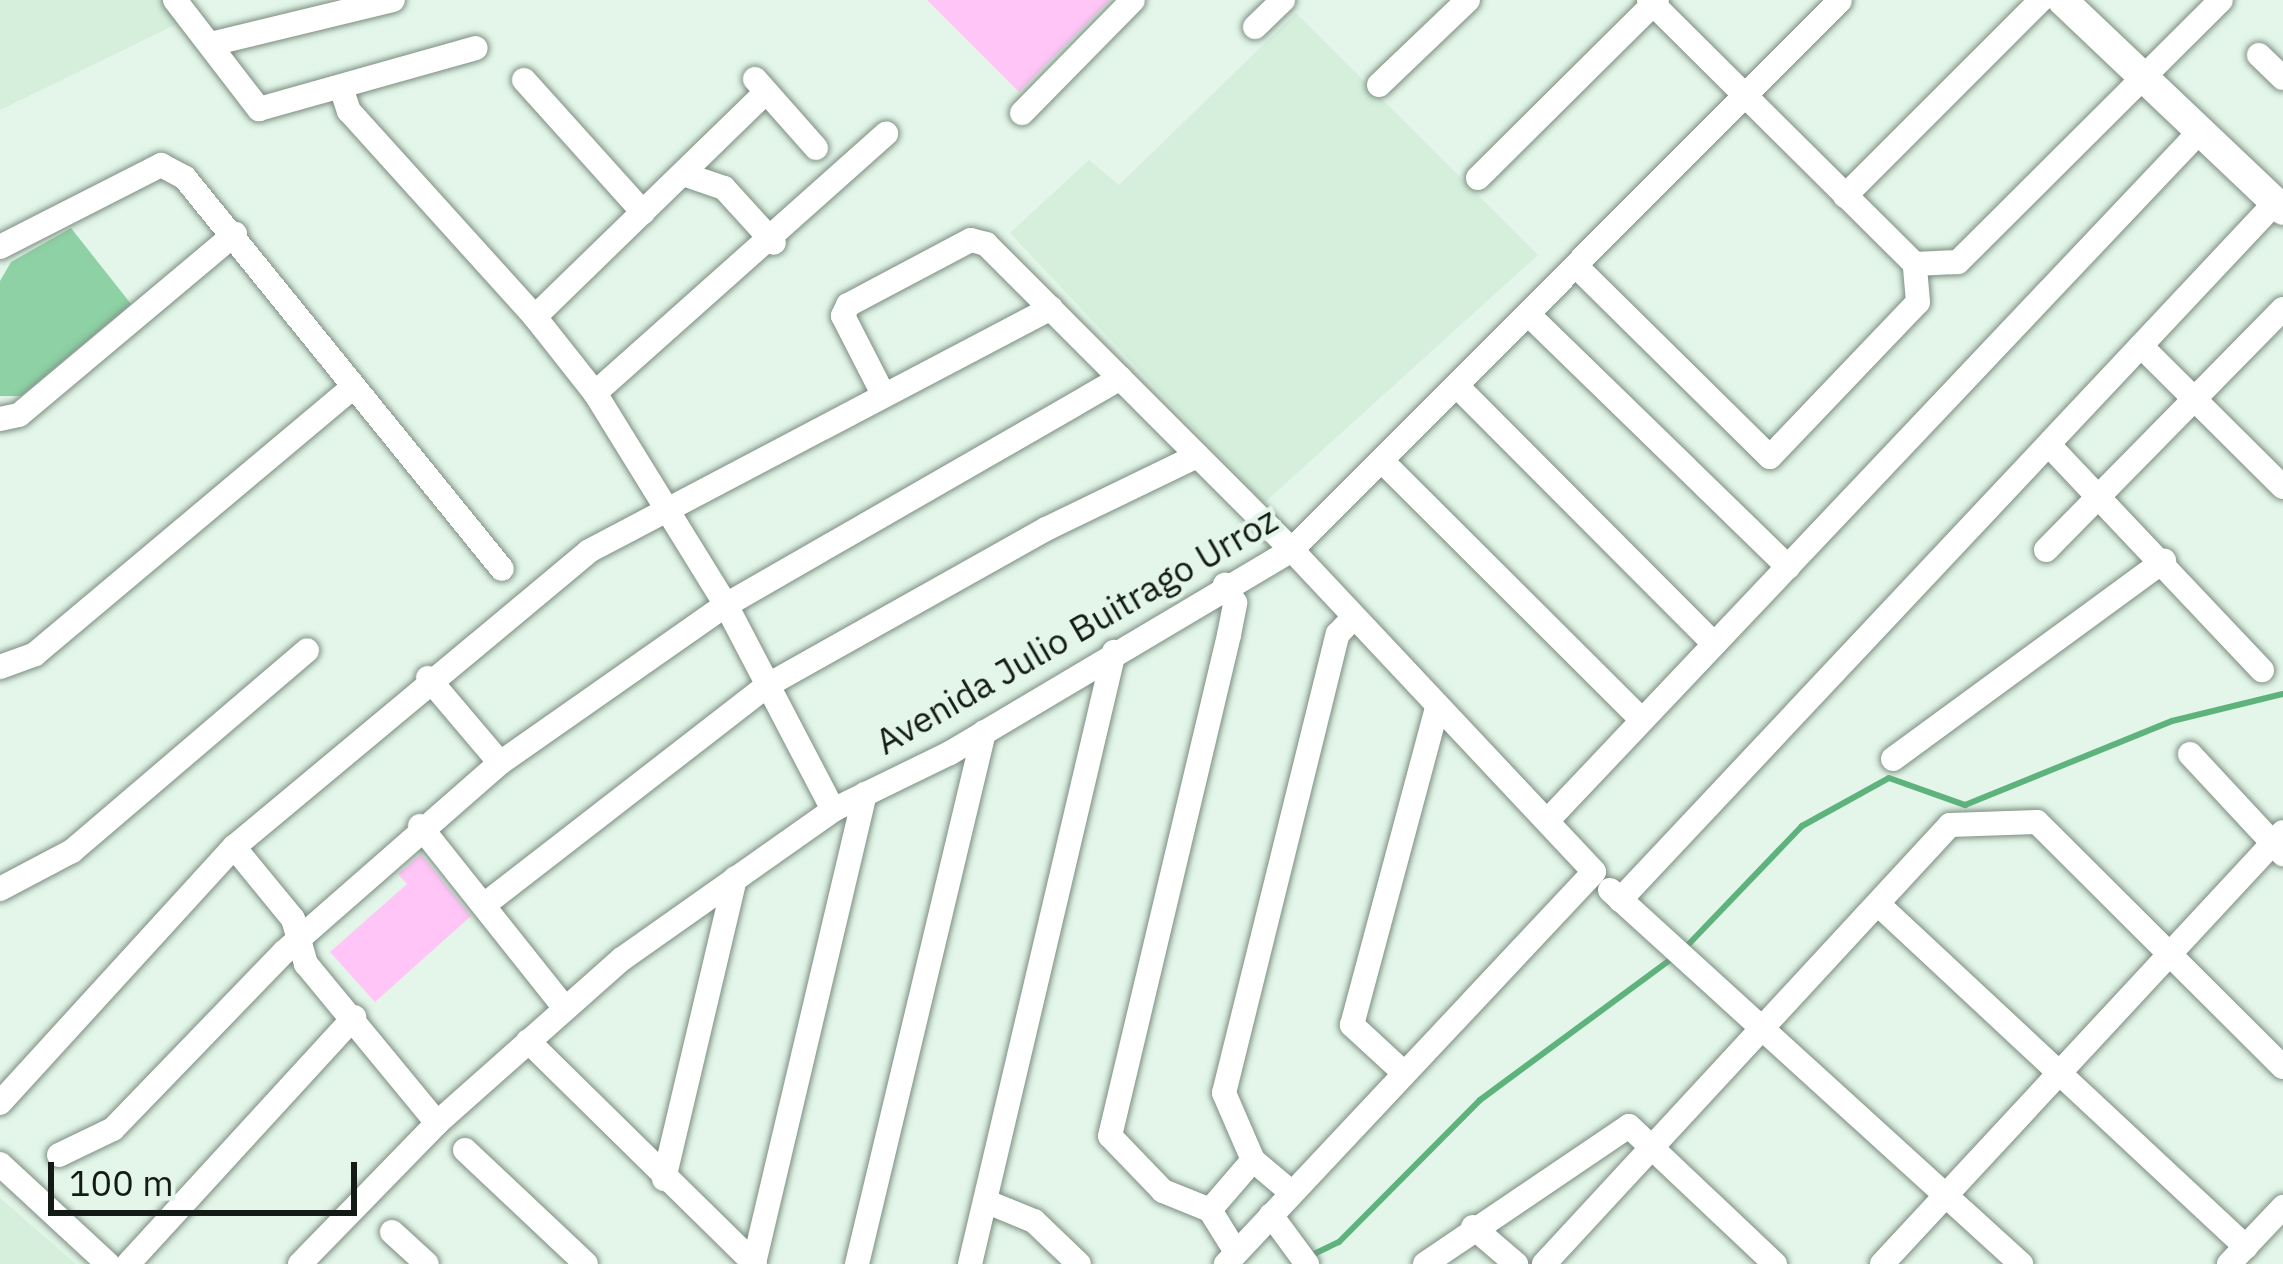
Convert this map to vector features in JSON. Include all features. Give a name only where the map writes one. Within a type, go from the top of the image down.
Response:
[{"type":"street","points":[[176,0],[259,109],[342,90],[476,48]]},
{"type":"street","points":[[211,44],[393,0]]},
{"type":"street","points":[[1022,113],[1133,0]]},
{"type":"street","points":[[1255,27],[1283,0]]},
{"type":"street","points":[[1379,85],[1468,0]]},
{"type":"street","name":"Avenida Julio Buitrago Urroz","points":[[300,1264],[437,1124],[528,1040],[735,878],[833,809],[984,732],[1225,585],[1292,550],[1840,0]]},
{"type":"street","points":[[1845,196],[2042,0]]},
{"type":"street","points":[[1620,900],[2141,346],[2279,207],[2062,0]]},
{"type":"street","points":[[1915,264],[1958,262],[2221,0]]},
{"type":"street","points":[[1478,178],[1653,1],[1915,264],[1918,302],[1770,457],[1576,266]]},
{"type":"street","points":[[2259,55],[2283,78]]},
{"type":"street","points":[[524,80],[643,212]]},
{"type":"street","points":[[535,317],[683,174],[759,86],[815,148]]},
{"type":"street","points":[[342,90],[421,195],[535,317],[595,393],[726,605],[833,809]]},
{"type":"street","points":[[1549,819],[2200,131]]},
{"type":"street","points":[[595,393],[774,243],[886,134]]},
{"type":"street","points":[[0,247],[161,165],[235,234],[502,569]]},
{"type":"street","points":[[683,174],[724,188],[774,243]]},
{"type":"street","points":[[0,419],[19,415],[235,234]]},
{"type":"street","points":[[883,394],[843,316],[851,302],[971,241],[1051,308],[1292,550],[1437,709],[1549,819],[1660,939],[2021,1264]]},
{"type":"street","points":[[0,1103],[234,847],[428,679],[590,551],[666,506],[1051,308]]},
{"type":"street","points":[[2046,550],[2283,309]]},
{"type":"street","points":[[1528,314],[1788,567]]},
{"type":"street","points":[[2141,346],[2283,487]]},
{"type":"street","points":[[59,1155],[113,1129],[297,940],[420,826],[500,763],[726,605],[1120,379]]},
{"type":"street","points":[[0,667],[35,654],[353,387]]},
{"type":"street","points":[[1457,387],[1714,644]]},
{"type":"street","points":[[2049,445],[2102,492],[2262,670]]},
{"type":"street","points":[[488,902],[768,685],[1046,529],[1197,457]]},
{"type":"street","points":[[1382,461],[1642,720]]},
{"type":"street","points":[[1893,759],[2164,561]]},
{"type":"street","points":[[1225,585],[1235,603],[1229,635],[1110,1136],[1163,1191],[1210,1210],[1231,1258],[1594,872]]},
{"type":"street","points":[[1292,1193],[1253,1160],[1224,1093],[1338,634],[1353,618]]},
{"type":"street","points":[[0,890],[72,850],[307,650]]},
{"type":"street","points":[[970,1264],[1114,652]]},
{"type":"street","points":[[428,679],[500,763]]},
{"type":"street","points":[[1404,1073],[1352,1025],[1437,709]]},
{"type":"street","points":[[857,1264],[984,732]]},
{"type":"street","points":[[1882,1264],[2053,1070],[2279,842],[2190,754]]},
{"type":"street","points":[[528,1040],[754,1263],[865,794]]},
{"type":"street","points":[[1544,1264],[1766,1033],[1950,825],[2038,822],[2283,1066]]},
{"type":"street","points":[[420,826],[488,902],[565,1008]]},
{"type":"street","points":[[234,847],[293,919],[306,964],[437,1124]]},
{"type":"street","points":[[664,1179],[735,878]]},
{"type":"street","points":[[1878,904],[2053,1070],[2237,1255],[2283,1207]]},
{"type":"street","points":[[128,1264],[354,1017]]},
{"type":"street","points":[[1425,1264],[1473,1227],[1629,1126],[1775,1264]]},
{"type":"street","points":[[465,1150],[586,1264]]},
{"type":"street","points":[[1210,1210],[1253,1160]]},
{"type":"street","points":[[0,1164],[108,1264]]},
{"type":"street","points":[[985,1201],[1034,1221],[1079,1264]]},
{"type":"street","points":[[1271,1215],[1296,1238],[1307,1264]]},
{"type":"street","points":[[1473,1227],[1516,1264]]},
{"type":"street","points":[[392,1232],[427,1264]]},
{"type":"shaded area","points":[[0,0],[170,0],[185,20],[0,110]]},
{"type":"shaded area","points":[[1296,13],[1538,255],[1264,503],[1010,233],[1089,160],[1119,185]]},
{"type":"shaded area","points":[[0,1198],[76,1264],[0,1264]]},
{"type":"green space","points":[[71,228],[131,304],[21,396],[0,396],[0,281],[11,262]]},
{"type":"building","points":[[927,0],[1110,0],[1019,92]]},
{"type":"building","points":[[421,854],[471,916],[375,1002],[330,952],[407,884],[398,874]]},
{"type":"waterway","points":[[1685,948],[1802,826],[1889,778],[1965,805],[2172,721],[2283,694]]},
{"type":"waterway","points":[[1312,1255],[1339,1242],[1480,1100],[1675,956]]}]
